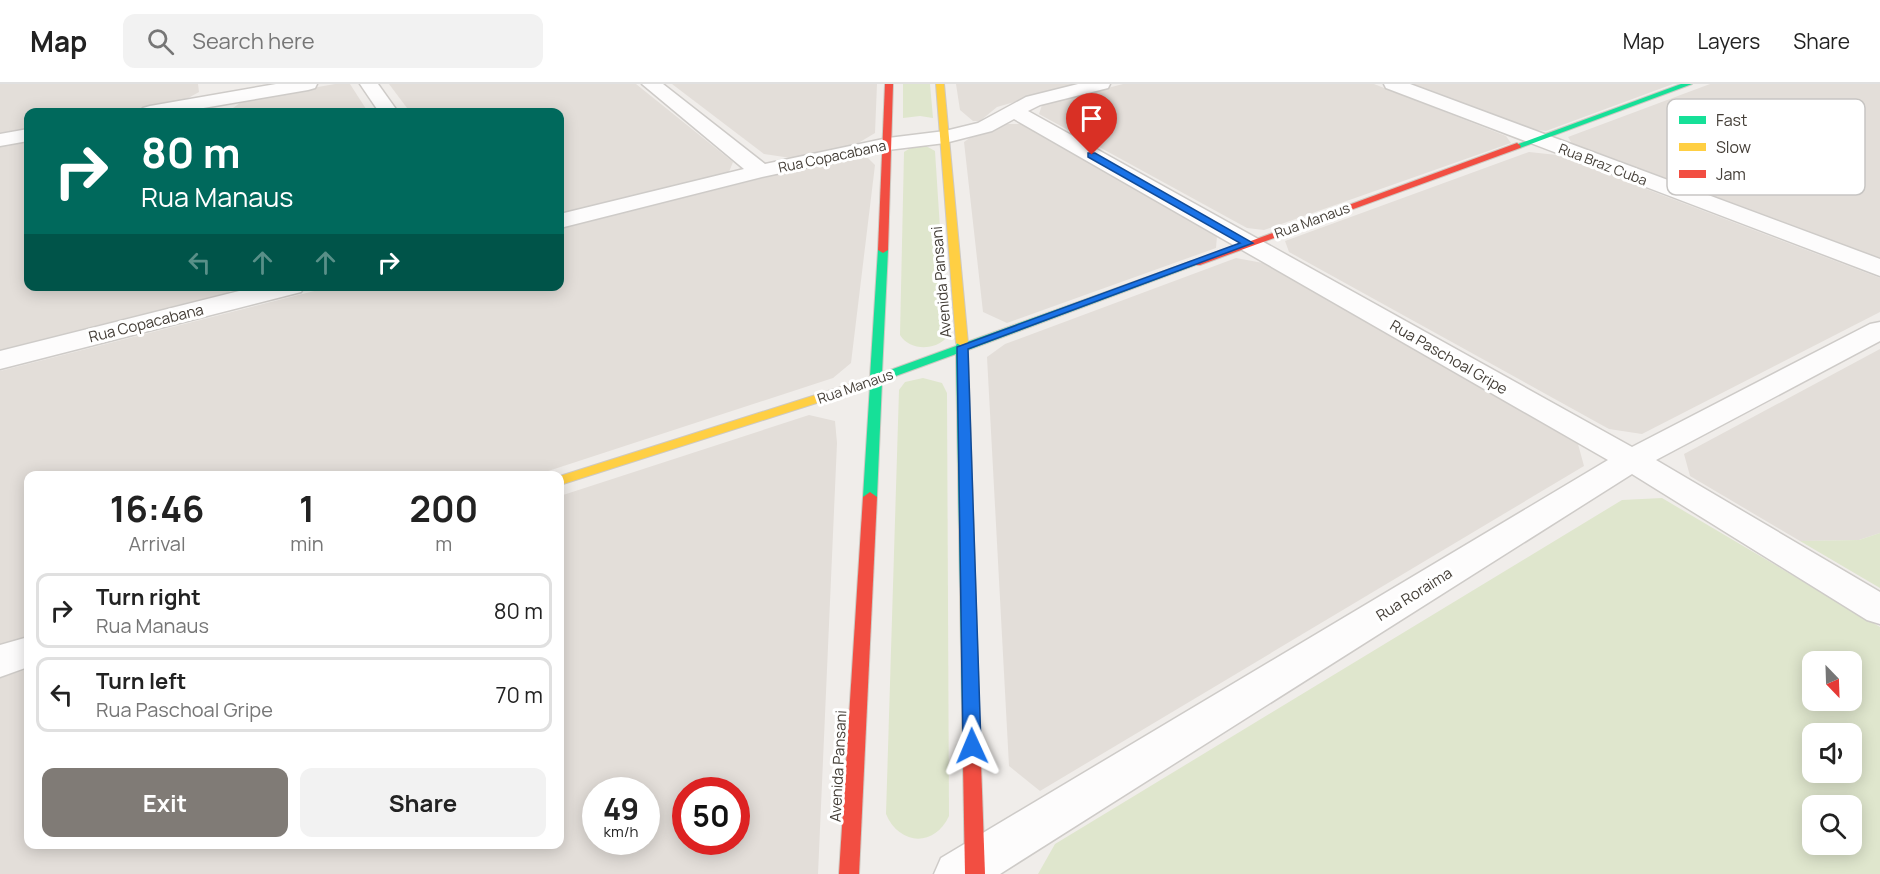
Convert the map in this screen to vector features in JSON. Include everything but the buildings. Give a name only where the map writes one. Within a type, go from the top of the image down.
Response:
[{"type":"main road","name":"Avenida Pansani","points":[[849,874],[877,379],[889,84]]},
{"type":"main road","name":"Avenida Pansani","points":[[940,84],[962,347],[969,871]]},
{"type":"main road","name":"Rua Manaus","points":[[564,480],[877,379],[1688,84]]},
{"type":"street","points":[[169,108],[308,84]]},
{"type":"street","points":[[369,84],[386,108]]},
{"type":"street","points":[[651,84],[761,171]]},
{"type":"street","name":"Rua Copacabana","points":[[564,220],[761,171],[888,144],[945,137],[985,127],[1033,101],[1101,84]]},
{"type":"street","name":"Rua Braz Cuba","points":[[1393,84],[1667,188]]},
{"type":"street","name":"Rua Paschoal Gripe","points":[[1013,111],[1632,460],[1880,610]]},
{"type":"street","points":[[0,140],[24,136]]},
{"type":"street","name":"Rua Braz Cuba","points":[[1685,195],[1880,268]]},
{"type":"street","name":"Rua Copacabana","points":[[0,360],[266,291]]},
{"type":"street","name":"Rua Roraima","points":[[969,871],[1632,460],[1880,330]]},
{"type":"street","points":[[0,661],[24,653]]},
{"type":"shaded area","points":[[0,84],[198,84],[199,92],[181,102],[146,108],[24,108],[24,130],[0,134]]},
{"type":"shaded area","points":[[335,84],[350,84],[365,108],[233,108],[244,100]]},
{"type":"shaded area","points":[[389,84],[636,84],[733,162],[729,172],[564,213],[564,108],[407,108]]},
{"type":"shaded area","points":[[672,84],[877,84],[875,133],[855,145],[791,158],[764,154]]},
{"type":"shaded area","points":[[956,84],[1078,84],[997,107],[980,121],[973,121],[960,110]]},
{"type":"shaded area","points":[[1123,84],[1374,84],[1506,136],[1511,143],[1264,230],[1247,228],[1039,114],[1042,105]]},
{"type":"shaded area","points":[[1408,84],[1673,84],[1546,131],[1522,128]]},
{"type":"shaded area","points":[[1710,84],[1880,84],[1880,261],[1703,195],[1865,195],[1865,99],[1670,99]]},
{"type":"shaded area","points":[[1667,100],[1667,182],[1574,147],[1568,137]]},
{"type":"shaded area","points":[[1005,124],[1022,124],[1217,236],[1216,248],[1007,323],[983,312],[964,142],[971,137],[994,131]]},
{"type":"shaded area","points":[[24,141],[24,291],[230,291],[222,296],[0,352],[0,145]]},
{"type":"shaded area","points":[[1529,152],[1557,155],[1880,278],[1880,312],[1642,434],[1609,429],[1289,252],[1285,241]]},
{"type":"shaded area","points":[[851,156],[868,158],[875,165],[851,363],[833,378],[548,471],[24,471],[24,643],[0,652],[0,371],[314,291],[564,291],[564,228]]},
{"type":"shaded area","points":[[1236,258],[1263,263],[1578,444],[1584,466],[1040,791],[1009,766],[987,357],[1005,344]]},
{"type":"shaded area","points":[[1880,349],[1880,533],[1859,540],[1800,541],[1690,476],[1684,454]]},
{"type":"shaded area","points":[[809,415],[835,421],[837,443],[818,874],[0,874],[0,678],[24,670],[24,849],[564,849],[564,495]]},
{"type":"green space","points":[[903,84],[930,84],[933,118],[920,116],[903,118]]},
{"type":"green space","points":[[926,146],[935,151],[947,337],[936,345],[923,347],[910,344],[900,335],[904,152],[912,147]]},
{"type":"green space","points":[[923,378],[942,383],[947,393],[949,816],[935,834],[917,839],[899,832],[886,814],[899,390],[905,382]]},
{"type":"green space","points":[[1662,498],[1880,627],[1880,874],[1038,874],[1055,844],[1622,500]]},
{"type":"green space","points":[[1880,533],[1880,588],[1800,541],[1859,540]]},
{"type":"traffic: fast","points":[[1517,146],[1688,84]]},
{"type":"traffic: fast","points":[[870,497],[883,250]]},
{"type":"traffic: fast","points":[[869,382],[1196,263]]},
{"type":"traffic: fast","points":[[962,343],[972,764]]},
{"type":"traffic: slow","points":[[940,84],[962,343]]},
{"type":"traffic: slow","points":[[564,480],[869,382]]},
{"type":"traffic: jam","points":[[883,250],[889,84]]},
{"type":"traffic: jam","points":[[1196,263],[1517,146]]},
{"type":"traffic: jam","points":[[849,874],[870,497]]},
{"type":"traffic: jam","points":[[972,764],[975,874]]},
{"type":"route","points":[[972,746],[962,347],[1248,243],[1092,155]]}]
